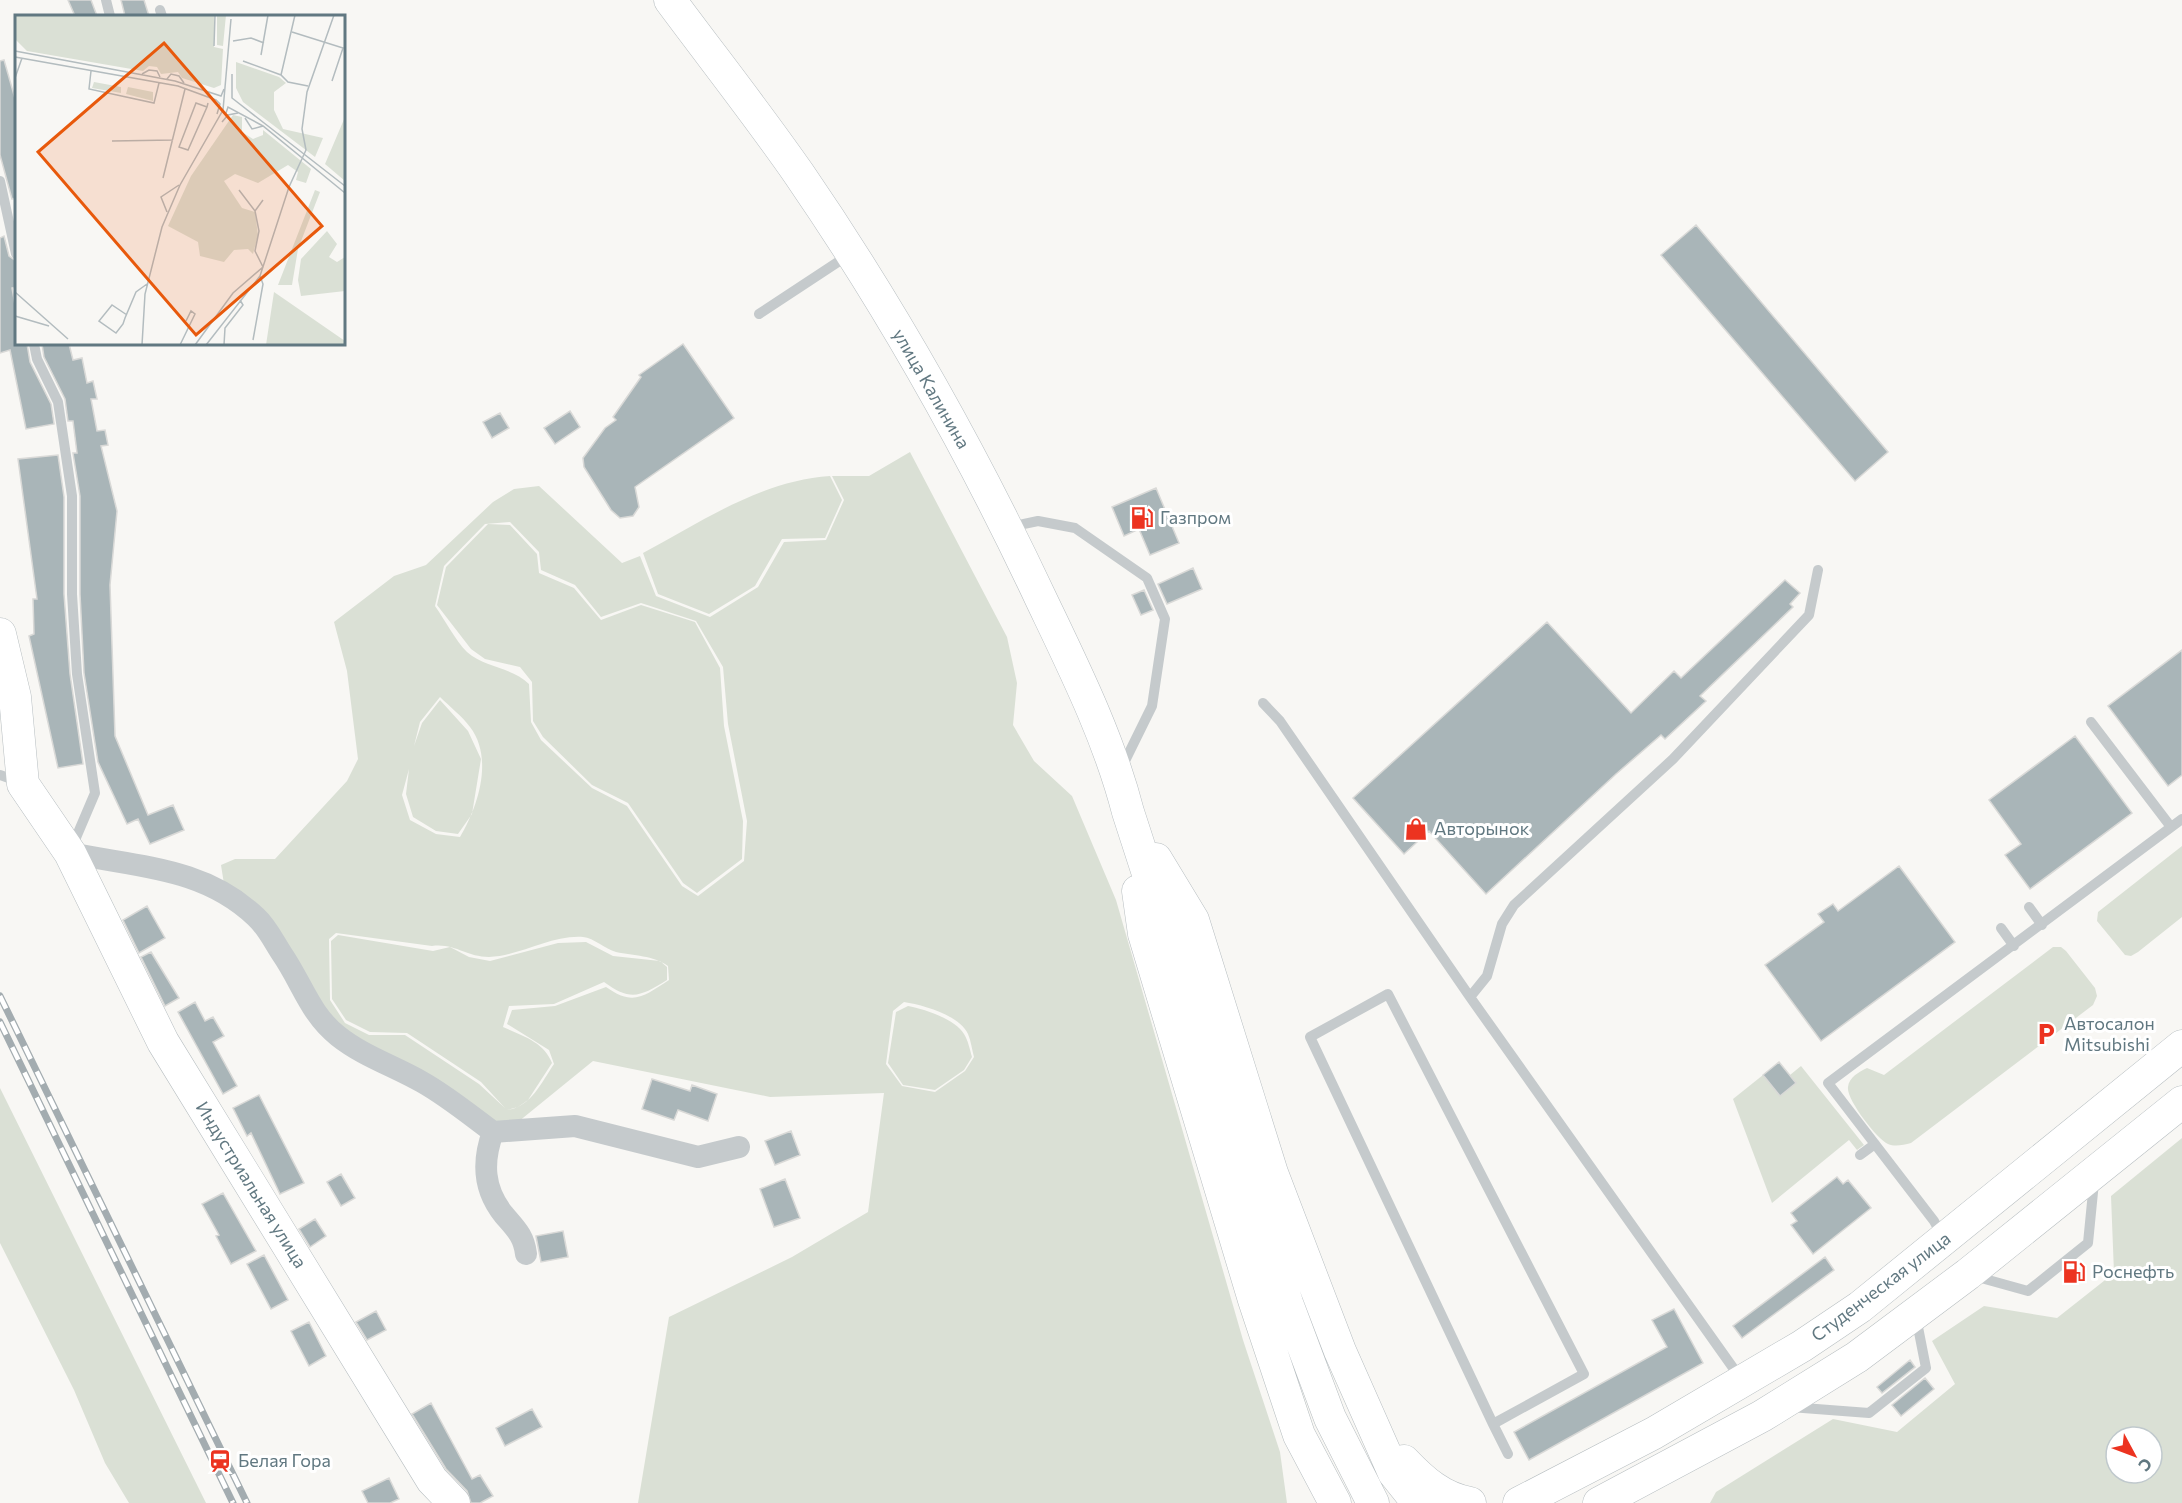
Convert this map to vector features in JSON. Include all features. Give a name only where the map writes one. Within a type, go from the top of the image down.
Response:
[{"type":"main road","name":"улица Калинина","points":[[670,0],[799,175],[941,402],[1007,528],[1083,688],[1118,775],[1128,812]]},
{"type":"main road","name":"Индустриальная улица","points":[[0,634],[15,697],[11,779],[70,853],[163,1042],[432,1480],[454,1503]]},
{"type":"main road","points":[[1128,812],[1193,920],[1272,1173],[1340,1351],[1394,1473],[1418,1503]]},
{"type":"main road","points":[[1128,812],[1287,1303],[1330,1418],[1373,1503]]},
{"type":"main road","points":[[1128,812],[1144,934],[1254,1300],[1299,1435],[1312,1503]]},
{"type":"main road","name":"Студенческая улица","points":[[1519,1503],[1558,1480],[1654,1433],[1743,1382],[1860,1307],[2182,1046]]},
{"type":"main road","points":[[1599,1503],[1770,1411],[1857,1357],[1968,1274],[2182,1102]]},
{"type":"main road","points":[[1340,1351],[1400,1456],[1425,1483],[1456,1500],[1470,1503]]},
{"type":"main road","points":[[1743,1382],[1770,1411]]},
{"type":"main road","points":[[1299,1435],[1335,1503]]},
{"type":"main road","points":[[1489,1503],[1558,1480]]},
{"type":"street","points":[[70,853],[122,864],[166,869],[224,891],[258,918],[286,959],[315,1015],[339,1037],[370,1056],[424,1083],[493,1132],[575,1126],[698,1157],[739,1147]]},
{"type":"street","points":[[493,1132],[486,1153],[486,1185],[502,1212],[524,1237],[526,1254]]},
{"type":"lane","points":[[106,0],[110,15]]},
{"type":"lane","points":[[0,181],[15,249]]},
{"type":"lane","points":[[759,314],[850,254]]},
{"type":"lane","points":[[34,345],[37,360],[58,402],[72,496],[72,594],[77,674],[95,793],[70,853]]},
{"type":"lane","points":[[1007,528],[1038,521],[1075,528],[1147,578],[1165,619],[1152,706],[1118,775]]},
{"type":"lane","points":[[1470,997],[1487,975],[1502,924],[1514,905],[1673,759],[1809,615],[1818,570]]},
{"type":"lane","points":[[1263,703],[1280,721],[1470,997],[1743,1382]]},
{"type":"lane","points":[[2091,722],[2171,827]]},
{"type":"lane","points":[[1944,1240],[1934,1221],[1828,1083],[2182,819]]},
{"type":"lane","points":[[2028,907],[2042,925]]},
{"type":"lane","points":[[2001,928],[2014,946]]},
{"type":"lane","points":[[1493,1424],[1584,1374],[1388,994],[1310,1037],[1493,1424],[1508,1454]]},
{"type":"lane","points":[[1860,1155],[1875,1144]]},
{"type":"lane","points":[[1968,1274],[2028,1291],[2088,1243],[2095,1172]]},
{"type":"lane","points":[[1770,1411],[1869,1413],[1926,1368],[1915,1314]]},
{"type":"shaded area","points":[[910,452],[1007,637],[1017,683],[1013,725],[1034,761],[1072,796],[1116,900],[1243,1340],[1280,1452],[1287,1503],[638,1503],[669,1317],[792,1257],[868,1212],[884,1093],[770,1097],[593,1061],[518,1122],[492,1127],[340,1035],[224,884],[221,865],[235,859],[275,859],[347,781],[358,759],[347,671],[334,622],[394,576],[426,565],[493,502],[514,489],[539,486],[622,563],[640,556],[656,596],[710,617],[758,587],[784,542],[826,540],[844,500],[832,476],[869,476]],"holes":[[[510,522],[539,552],[541,570],[575,585],[601,617],[641,603],[696,621],[723,667],[728,724],[747,821],[744,861],[698,896],[682,886],[627,806],[592,788],[541,740],[531,722],[529,684],[515,674],[482,661],[467,652],[435,606],[444,566],[485,524]],[[440,697],[470,727],[481,753],[482,768],[481,782],[472,812],[481,759],[468,731],[440,700],[422,723],[414,746],[420,722]],[[409,769],[406,794],[413,817],[436,831],[458,834],[470,816],[460,837],[436,834],[410,820],[402,795]],[[336,933],[450,947],[433,951],[338,935],[331,941],[332,999],[346,1020],[370,1032],[407,1033],[481,1082],[505,1108],[479,1084],[405,1035],[369,1035],[345,1023],[330,1000],[329,939]],[[583,937],[616,952],[659,961],[613,956],[586,942],[558,943],[490,961],[469,957],[450,947],[474,955],[501,956],[559,939]],[[661,962],[668,966],[669,980],[638,997],[624,996],[606,987],[555,1006],[512,1010],[507,1024],[549,1050],[554,1064],[528,1100],[552,1063],[538,1045],[503,1027],[509,1006],[554,1004],[604,982],[629,994],[643,993],[667,980],[667,967]],[[904,1002],[930,1008],[957,1021],[968,1034],[974,1057],[965,1071],[935,1092],[902,1086],[886,1064],[893,1011]]]},
{"type":"shaded area","points":[[830,476],[842,500],[825,538],[782,539],[755,586],[709,614],[658,594],[643,553],[756,494],[804,479]]},
{"type":"shaded area","points":[[488,524],[510,525],[537,554],[539,573],[574,588],[601,620],[641,605],[695,622],[720,668],[724,726],[743,821],[742,859],[697,893],[683,883],[628,803],[592,785],[543,737],[533,721],[532,682],[520,667],[485,659],[471,649],[437,605],[446,567]]},
{"type":"shaded area","points":[[2182,846],[2182,917],[2138,952],[2131,956],[2125,955],[2097,921],[2098,912]]},
{"type":"shaded area","points":[[2053,947],[2061,947],[2066,951],[2095,988],[2097,996],[2093,1005],[1911,1143],[1893,1145],[1883,1141],[1863,1118],[1852,1100],[1848,1087],[1852,1078],[1867,1068],[1884,1075]]},
{"type":"shaded area","points":[[908,1006],[947,1019],[960,1029],[969,1045],[972,1057],[964,1070],[935,1090],[903,1085],[888,1063],[896,1012]]},
{"type":"shaded area","points":[[1801,1066],[1864,1145],[1857,1150],[1849,1140],[1772,1203],[1733,1099],[1763,1075],[1780,1096],[1796,1083],[1790,1075]]},
{"type":"shaded area","points":[[0,1088],[206,1503],[129,1503],[105,1463],[74,1390],[0,1243]]},
{"type":"shaded area","points":[[2182,1138],[2182,1503],[1710,1503],[1716,1492],[1833,1419],[1897,1432],[1955,1384],[1932,1341],[1984,1306],[2057,1318],[2114,1273],[2111,1196]]},
{"type":"building","points":[[68,0],[91,0],[97,15],[75,15]]},
{"type":"building","points":[[121,0],[144,0],[149,15],[125,15]]},
{"type":"building","points":[[4,60],[15,98],[15,198],[12,199],[0,155],[0,61]]},
{"type":"building","points":[[1696,225],[1888,452],[1855,481],[1661,255]]},
{"type":"building","points":[[4,236],[9,256],[15,260],[15,287],[12,288],[15,304],[15,345],[27,345],[30,362],[51,404],[54,424],[26,429],[10,350],[0,353],[0,238]]},
{"type":"building","points":[[683,344],[734,418],[635,487],[639,507],[633,516],[620,518],[611,510],[584,467],[583,458],[605,428],[616,420],[613,417],[641,377],[639,375]]},
{"type":"building","points":[[42,345],[69,345],[73,360],[82,358],[87,383],[93,381],[97,399],[91,399],[97,431],[105,430],[108,445],[101,446],[117,511],[110,585],[115,736],[148,815],[173,805],[184,830],[150,844],[138,819],[127,824],[98,762],[84,673],[80,594],[80,496],[73,453],[77,453],[73,421],[68,421],[65,399],[44,357]]},
{"type":"building","points":[[570,411],[580,427],[555,444],[544,428]]},
{"type":"building","points":[[500,413],[509,428],[492,438],[483,422]]},
{"type":"building","points":[[58,455],[64,497],[64,594],[70,674],[83,764],[58,768],[29,636],[34,634],[33,599],[37,599],[18,459]]},
{"type":"building","name":"Газпром","points":[[1156,488],[1179,543],[1150,555],[1139,529],[1124,536],[1112,507]]},
{"type":"building","points":[[1193,568],[1202,589],[1167,604],[1158,584]]},
{"type":"building","points":[[1785,580],[1800,593],[1790,604],[1793,607],[1700,696],[1706,701],[1665,739],[1661,735],[1616,774],[1486,894],[1429,831],[1404,854],[1353,798],[1547,622],[1631,713],[1674,671],[1681,678]]},
{"type":"building","points":[[1144,590],[1153,610],[1141,615],[1132,595]]},
{"type":"building","points":[[2182,650],[2182,775],[2168,786],[2108,706]]},
{"type":"building","points":[[2075,736],[2132,813],[2030,889],[2005,855],[2021,844],[1989,800]]},
{"type":"building","points":[[1899,866],[1955,942],[1821,1041],[1765,965],[1824,922],[1818,914],[1833,904],[1838,911]]},
{"type":"building","points":[[147,906],[165,938],[139,953],[123,920]]},
{"type":"building","points":[[151,952],[179,998],[165,1006],[141,957]]},
{"type":"building","points":[[195,1002],[205,1021],[213,1017],[224,1036],[213,1042],[237,1086],[223,1094],[178,1012]]},
{"type":"building","points":[[1779,1062],[1796,1083],[1780,1096],[1763,1075]]},
{"type":"building","points":[[652,1079],[690,1091],[692,1085],[717,1094],[708,1121],[678,1110],[674,1120],[642,1109]]},
{"type":"building","points":[[259,1095],[304,1183],[280,1194],[251,1133],[247,1136],[233,1108]]},
{"type":"building","points":[[791,1131],[800,1155],[775,1165],[765,1141]]},
{"type":"building","points":[[341,1174],[355,1198],[341,1206],[327,1182]]},
{"type":"building","points":[[1837,1177],[1843,1184],[1848,1180],[1871,1208],[1813,1254],[1791,1225],[1797,1221],[1791,1213]]},
{"type":"building","points":[[785,1179],[800,1218],[774,1227],[760,1189]]},
{"type":"building","points":[[223,1193],[256,1251],[231,1264],[216,1236],[219,1235],[202,1204]]},
{"type":"building","points":[[315,1219],[326,1236],[310,1247],[299,1229]]},
{"type":"building","points":[[563,1231],[568,1257],[541,1262],[536,1236]]},
{"type":"building","points":[[264,1255],[288,1300],[271,1309],[247,1264]]},
{"type":"building","points":[[1825,1257],[1834,1270],[1742,1338],[1733,1326]]},
{"type":"building","points":[[1674,1309],[1703,1363],[1529,1460],[1514,1432],[1667,1347],[1652,1320]]},
{"type":"building","points":[[376,1311],[386,1330],[367,1340],[356,1322]]},
{"type":"building","points":[[309,1322],[326,1356],[309,1366],[291,1331]]},
{"type":"building","points":[[1910,1360],[1915,1367],[1882,1393],[1877,1387]]},
{"type":"building","points":[[1925,1378],[1934,1389],[1901,1416],[1892,1405]]},
{"type":"building","points":[[431,1403],[472,1479],[480,1475],[493,1496],[480,1503],[471,1503],[467,1491],[446,1469],[412,1414]]},
{"type":"building","points":[[532,1409],[542,1427],[505,1446],[496,1428]]},
{"type":"building","points":[[389,1478],[399,1499],[390,1503],[368,1503],[362,1491]]},
{"type":"railway","points":[[0,996],[247,1503]]},
{"type":"railway","points":[[0,1022],[233,1503]]},
{"type":"place","name":"Газпром","points":[[1142,518]]},
{"type":"place","name":"Авторынок","points":[[1416,829]]},
{"type":"place","name":"Автосалон Mitsubishi","points":[[2046,1034]]},
{"type":"place","name":"Роснефть","points":[[2074,1272]]},
{"type":"place","name":"Белая Гора","points":[[220,1461]]}]
